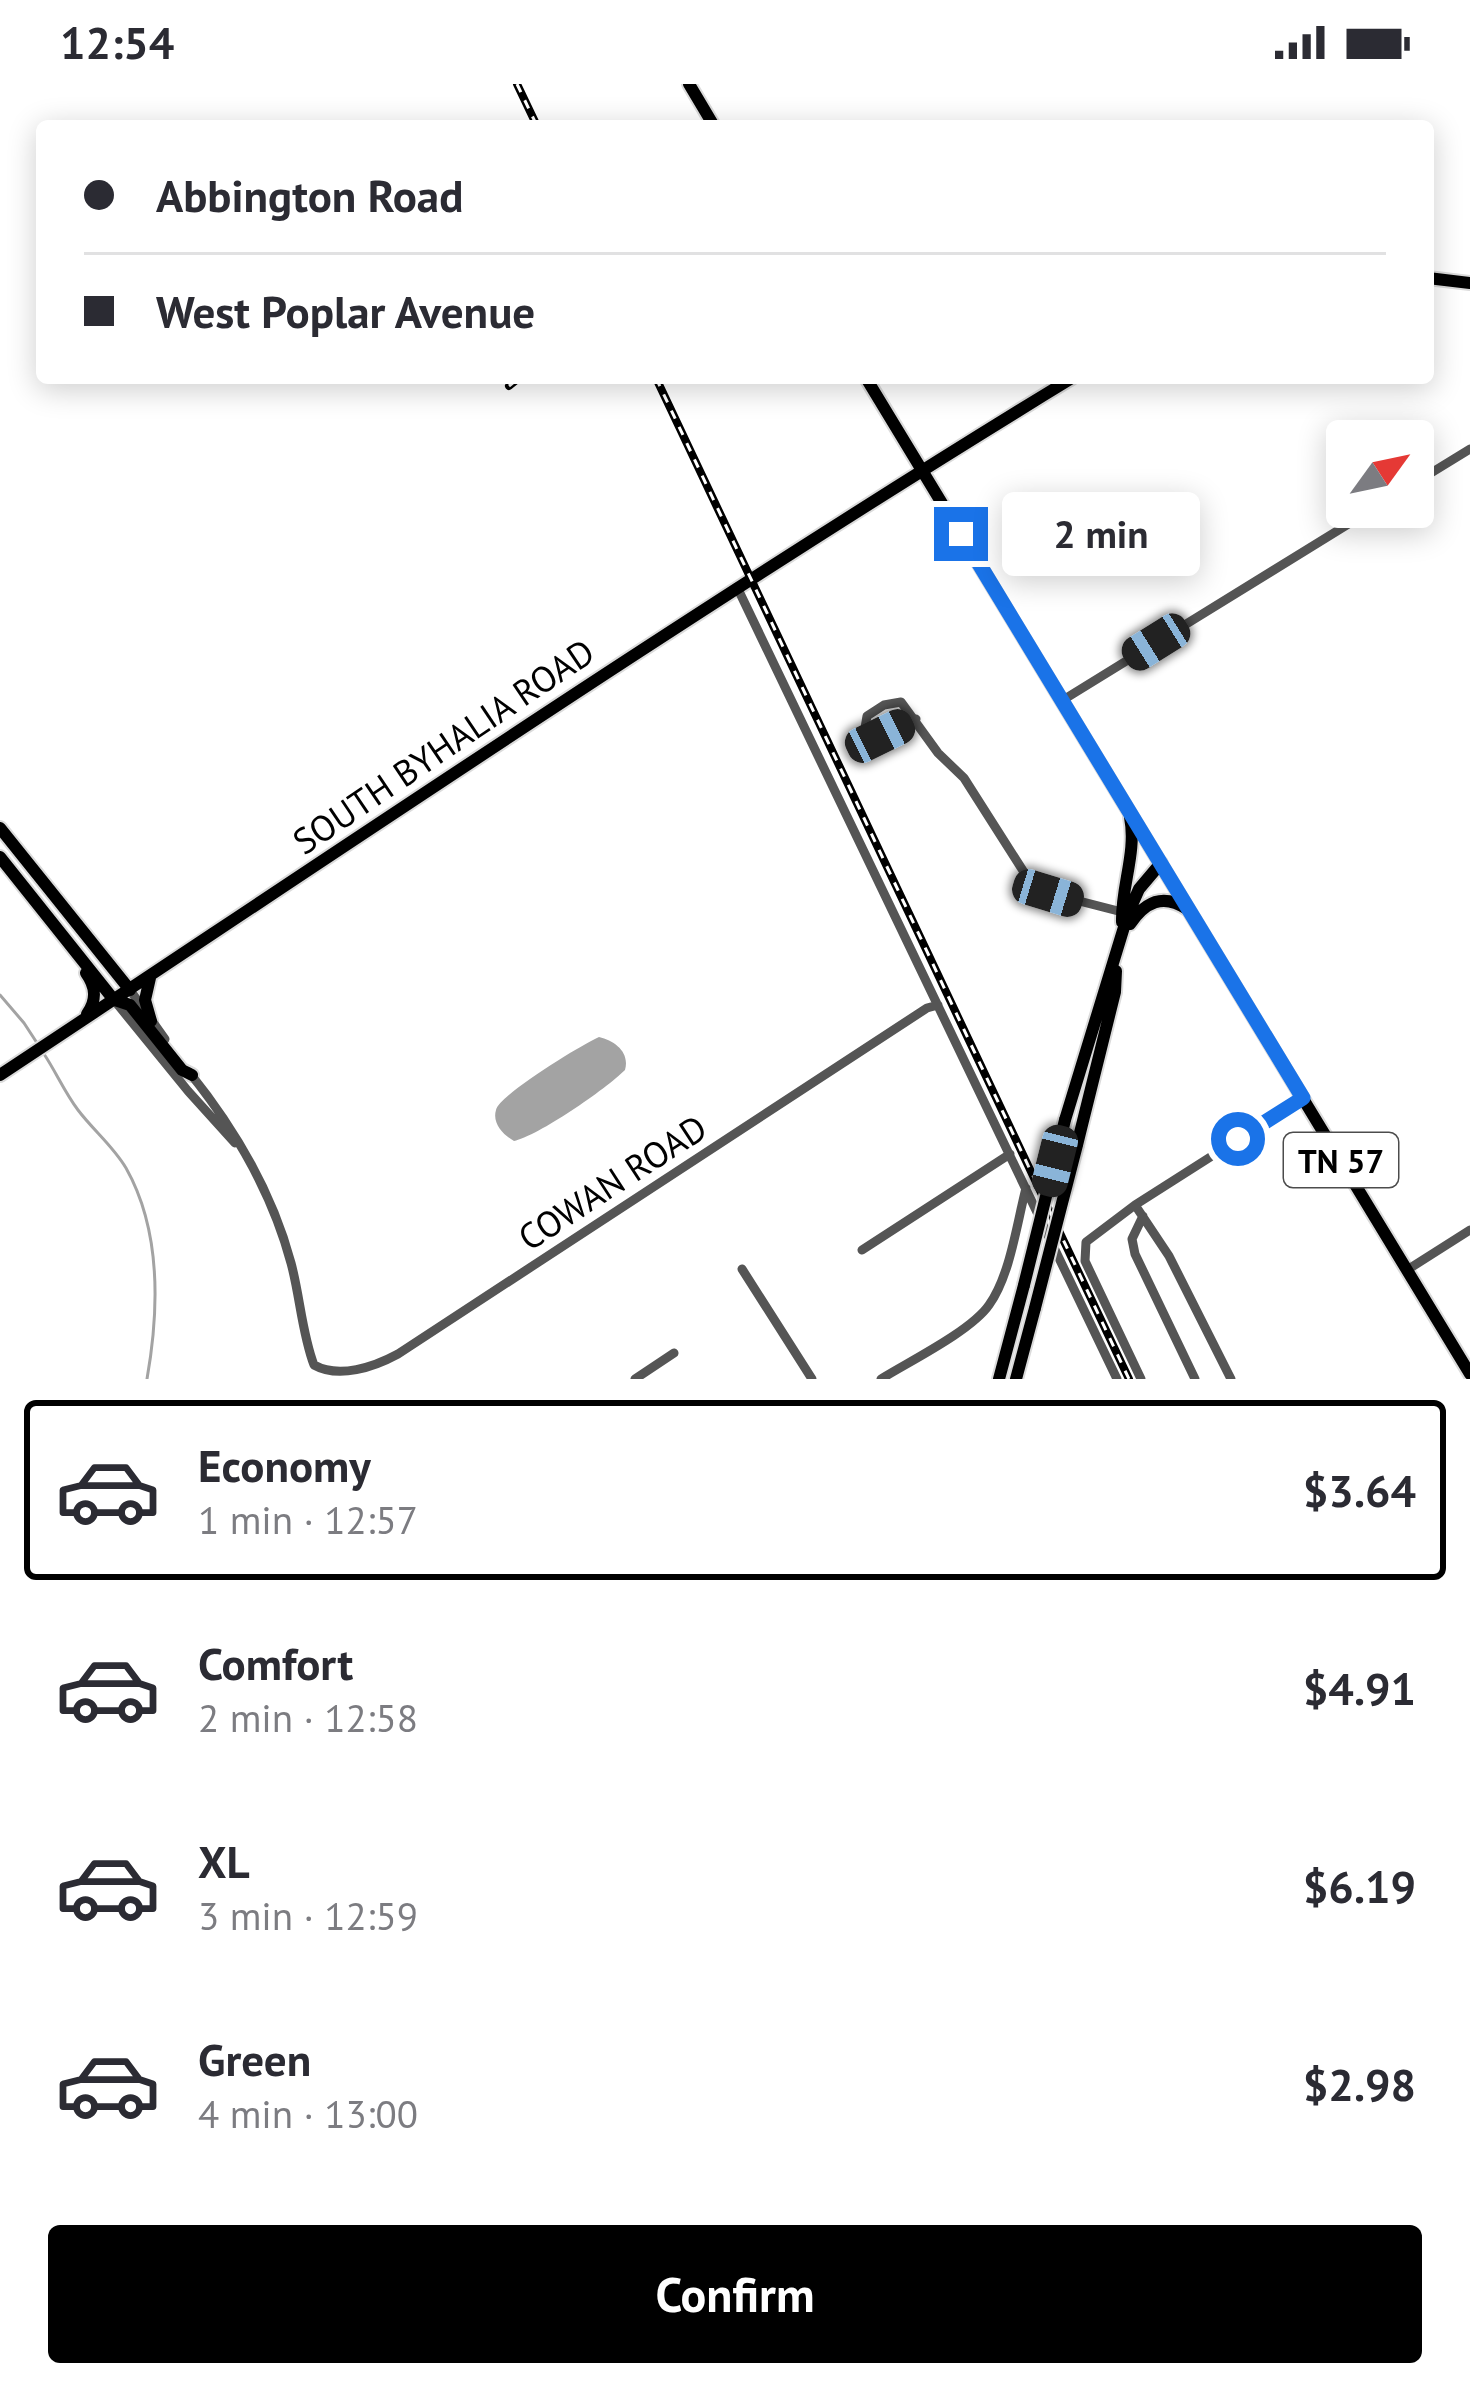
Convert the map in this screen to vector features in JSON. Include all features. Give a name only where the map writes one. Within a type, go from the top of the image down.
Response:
[{"type":"main road","points":[[689,84],[710,120]]},
{"type":"main road","points":[[1434,279],[1470,283]]},
{"type":"main road","points":[[870,384],[1161,863],[1139,890],[1128,914],[1102,993],[999,1379]]},
{"type":"main road","name":"SOUTH BYHALIA ROAD","points":[[0,1075],[737,587],[1062,384]]},
{"type":"main road","points":[[1128,914],[1133,846],[1129,810]]},
{"type":"main road","points":[[0,828],[5,844],[130,990],[112,988],[62,926],[33,899]]},
{"type":"main road","points":[[0,857],[114,1000],[130,1005],[182,1070],[192,1075]]},
{"type":"main road","name":"TN 57","points":[[1161,863],[1470,1374]]},
{"type":"main road","points":[[33,899],[91,980],[93,1005],[82,1022]]},
{"type":"main road","points":[[1128,914],[1161,900],[1190,910]]},
{"type":"main road","points":[[1016,1379],[1115,992],[1116,957]]},
{"type":"main road","points":[[150,977],[145,1000],[151,1022]]},
{"type":"street","points":[[1434,471],[1470,449]]},
{"type":"street","points":[[1063,700],[1342,528]]},
{"type":"street","points":[[737,587],[1117,1379]]},
{"type":"street","points":[[916,719],[880,736],[870,736],[866,728],[867,716],[884,705],[901,702],[916,719],[938,753],[964,778],[1027,877],[1048,893],[1128,914]]},
{"type":"street","points":[[130,990],[230,1125],[240,1147]]},
{"type":"street","points":[[114,1000],[240,1147]]},
{"type":"street","name":"COWAN ROAD","points":[[240,1147],[288,1252],[311,1358],[319,1370],[362,1369],[386,1360],[938,1005]]},
{"type":"street","points":[[1141,1379],[1085,1261],[1086,1242],[1135,1205],[1303,1098]]},
{"type":"street","points":[[862,1250],[1010,1154]]},
{"type":"street","points":[[881,1379],[988,1308],[1026,1188]]},
{"type":"street","points":[[1135,1205],[1169,1256],[1231,1379]]},
{"type":"street","points":[[1143,1216],[1132,1239],[1135,1254],[1195,1379]]},
{"type":"street","points":[[1407,1270],[1470,1230]]},
{"type":"street","points":[[742,1269],[812,1379]]},
{"type":"street","points":[[634,1379],[674,1354]]},
{"type":"shaded area","points":[[599,1037],[620,1048],[625,1070],[539,1130],[514,1141],[502,1132],[496,1110],[511,1093]]},
{"type":"waterway","points":[[0,995],[39,1046]]},
{"type":"waterway","points":[[44,1054],[78,1110],[126,1168],[146,1218],[155,1299],[147,1379]]},
{"type":"railway","points":[[517,84],[534,120]]},
{"type":"railway","points":[[659,384],[1129,1379]]},
{"type":"route","points":[[961,534],[1303,1098],[1238,1139]]}]
